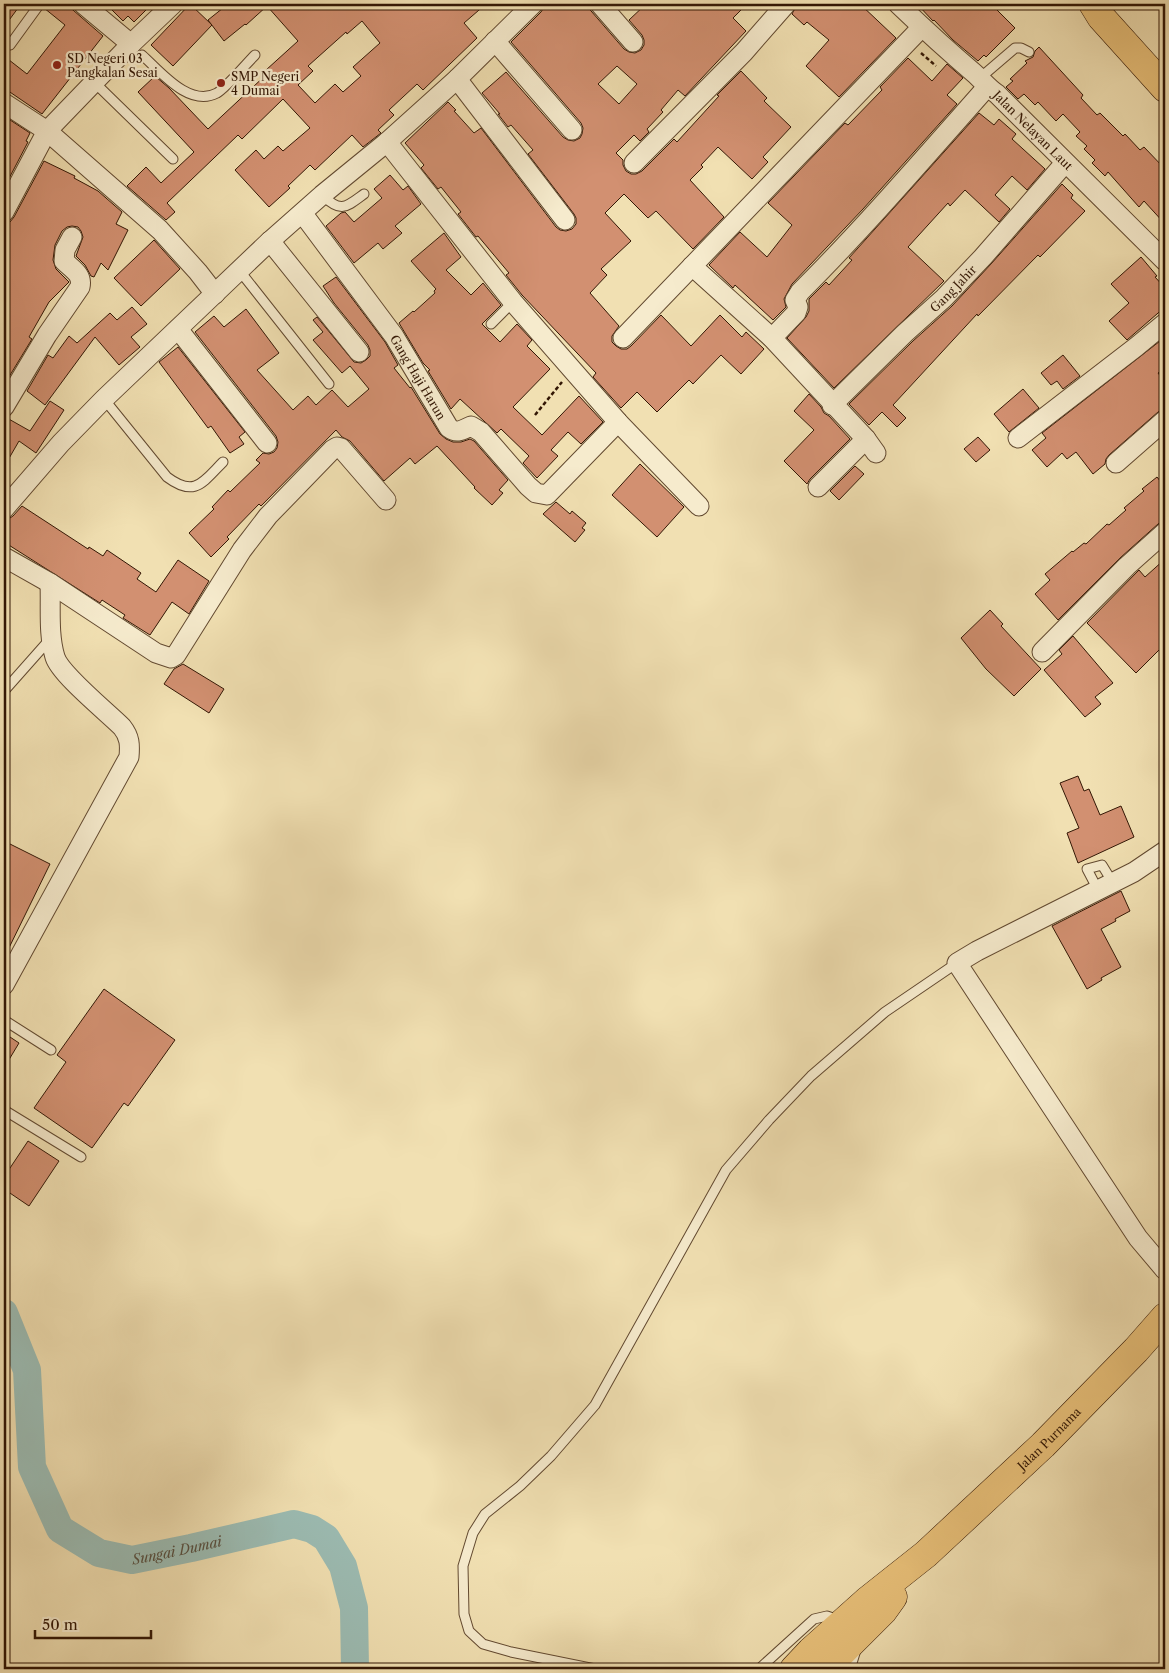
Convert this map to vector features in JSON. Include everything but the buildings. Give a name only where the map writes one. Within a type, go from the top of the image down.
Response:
[{"type":"main road","points":[[1094,4],[1101,17],[1165,88]]},
{"type":"main road","name":"Jalan Purnama","points":[[825,1669],[868,1600],[926,1554],[1042,1445],[1136,1350],[1165,1317]]},
{"type":"main road","name":"Jalan Purnama","points":[[794,1669],[850,1630]]},
{"type":"street","points":[[83,4],[136,50]]},
{"type":"street","points":[[4,212],[47,131],[94,82],[136,50],[173,4]]},
{"type":"street","points":[[4,509],[61,443],[104,399],[270,241],[387,142],[457,78],[532,4]]},
{"type":"street","points":[[600,4],[633,42]]},
{"type":"street","points":[[634,163],[744,52],[786,4]]},
{"type":"street","name":"Jalan Nelayan Laut","points":[[898,4],[997,94],[1165,261]]},
{"type":"street","points":[[624,338],[922,27]]},
{"type":"street","points":[[495,41],[572,130]]},
{"type":"street","points":[[457,78],[565,220]]},
{"type":"street","points":[[772,338],[796,313],[798,307],[795,300],[800,292],[845,248],[927,157],[983,83]]},
{"type":"street","points":[[4,102],[47,131],[160,230],[215,294]]},
{"type":"street","points":[[387,142],[513,302],[618,422],[699,506]]},
{"type":"street","name":"Gang Jahir","points":[[832,405],[905,333],[944,298],[983,257],[1065,163]]},
{"type":"street","name":"Gang Haji Harun","points":[[303,214],[394,336],[449,428],[459,432],[471,426],[475,427],[536,494],[547,495],[618,422]]},
{"type":"street","points":[[4,407],[47,335],[80,287],[80,275],[64,261],[65,250],[72,237]]},
{"type":"street","points":[[270,241],[359,352]]},
{"type":"street","points":[[692,266],[772,338],[871,446],[818,487]]},
{"type":"street","points":[[1018,438],[1136,348],[1165,323]]},
{"type":"street","points":[[178,329],[266,443]]},
{"type":"street","points":[[1116,463],[1165,420]]},
{"type":"street","points":[[4,557],[50,583],[156,653],[171,658],[176,655],[242,550],[268,516],[332,450],[337,447],[341,448],[386,500]]},
{"type":"street","points":[[1042,652],[1127,566],[1165,532]]},
{"type":"street","points":[[4,985],[129,757],[130,745],[128,735],[122,727],[63,671],[55,659],[51,638],[50,583]]},
{"type":"street","points":[[1165,851],[1134,872],[957,964],[1138,1238],[1165,1270]]},
{"type":"lane","points":[[10,45],[39,5]]},
{"type":"lane","points":[[983,83],[1015,48],[1021,48],[1029,52]]},
{"type":"lane","points":[[136,50],[182,90],[194,96],[206,96],[217,93],[255,55]]},
{"type":"lane","points":[[94,82],[173,159]]},
{"type":"lane","points":[[322,196],[341,208],[347,207],[364,194]]},
{"type":"lane","points":[[239,270],[329,384]]},
{"type":"lane","points":[[491,324],[513,302]]},
{"type":"lane","points":[[104,399],[167,478],[177,484],[191,489],[199,486],[223,462]]},
{"type":"lane","points":[[4,691],[51,638]]},
{"type":"lane","points":[[595,1669],[511,1652],[483,1644],[469,1631],[464,1614],[464,1566],[473,1532],[484,1514],[520,1486],[551,1456],[595,1405],[726,1170],[762,1127],[811,1076],[885,1012],[957,964]]},
{"type":"lane","points":[[4,1020],[51,1050]]},
{"type":"lane","points":[[4,1110],[81,1157]]},
{"type":"lane","points":[[759,1669],[814,1619],[827,1616],[850,1630],[856,1648],[852,1663],[848,1669]]},
{"type":"path","points":[[909,42],[936,66]]},
{"type":"path","points":[[535,415],[572,369]]},
{"type":"waterway","name":"Sungai Dumai","points":[[4,1313],[27,1370],[32,1467],[60,1529],[99,1553],[132,1560],[294,1524],[312,1529],[326,1538],[343,1566],[354,1608],[355,1669]]},
{"type":"place","name":"SD Negeri 03 Pangkalan Sesai","points":[[57,65]]},
{"type":"place","name":"SMP Negeri 4 Dumai","points":[[221,83]]}]
